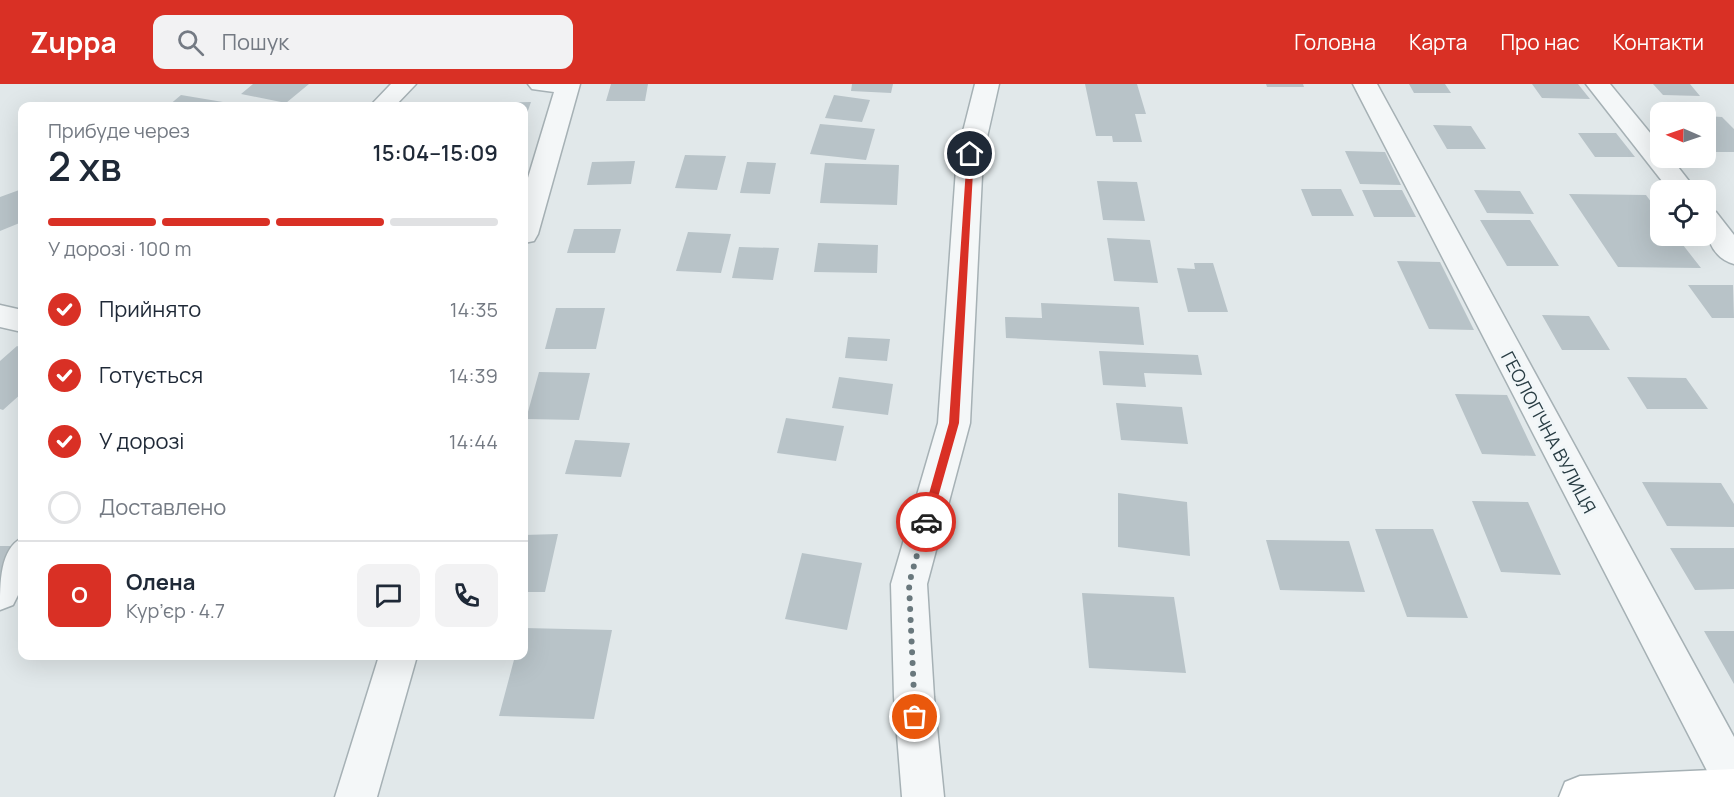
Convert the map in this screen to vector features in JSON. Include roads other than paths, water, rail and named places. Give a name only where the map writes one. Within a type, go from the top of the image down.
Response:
[{"type":"main road","points":[[1580,797],[1734,790]]},
{"type":"street","points":[[386,102],[404,84]]},
{"type":"street","points":[[528,220],[567,85],[540,84]]},
{"type":"street","points":[[923,797],[914,697],[909,584],[954,423],[970,154],[987,84]]},
{"type":"street","name":"ГЕОЛОГІЧНА ВУЛИЦЯ","points":[[1365,84],[1734,779]]},
{"type":"street","points":[[1598,84],[1675,180]]},
{"type":"street","points":[[1716,231],[1734,254]]},
{"type":"street","points":[[0,316],[18,320]]},
{"type":"street","points":[[0,593],[18,561]]},
{"type":"street","points":[[356,797],[397,660]]}]
